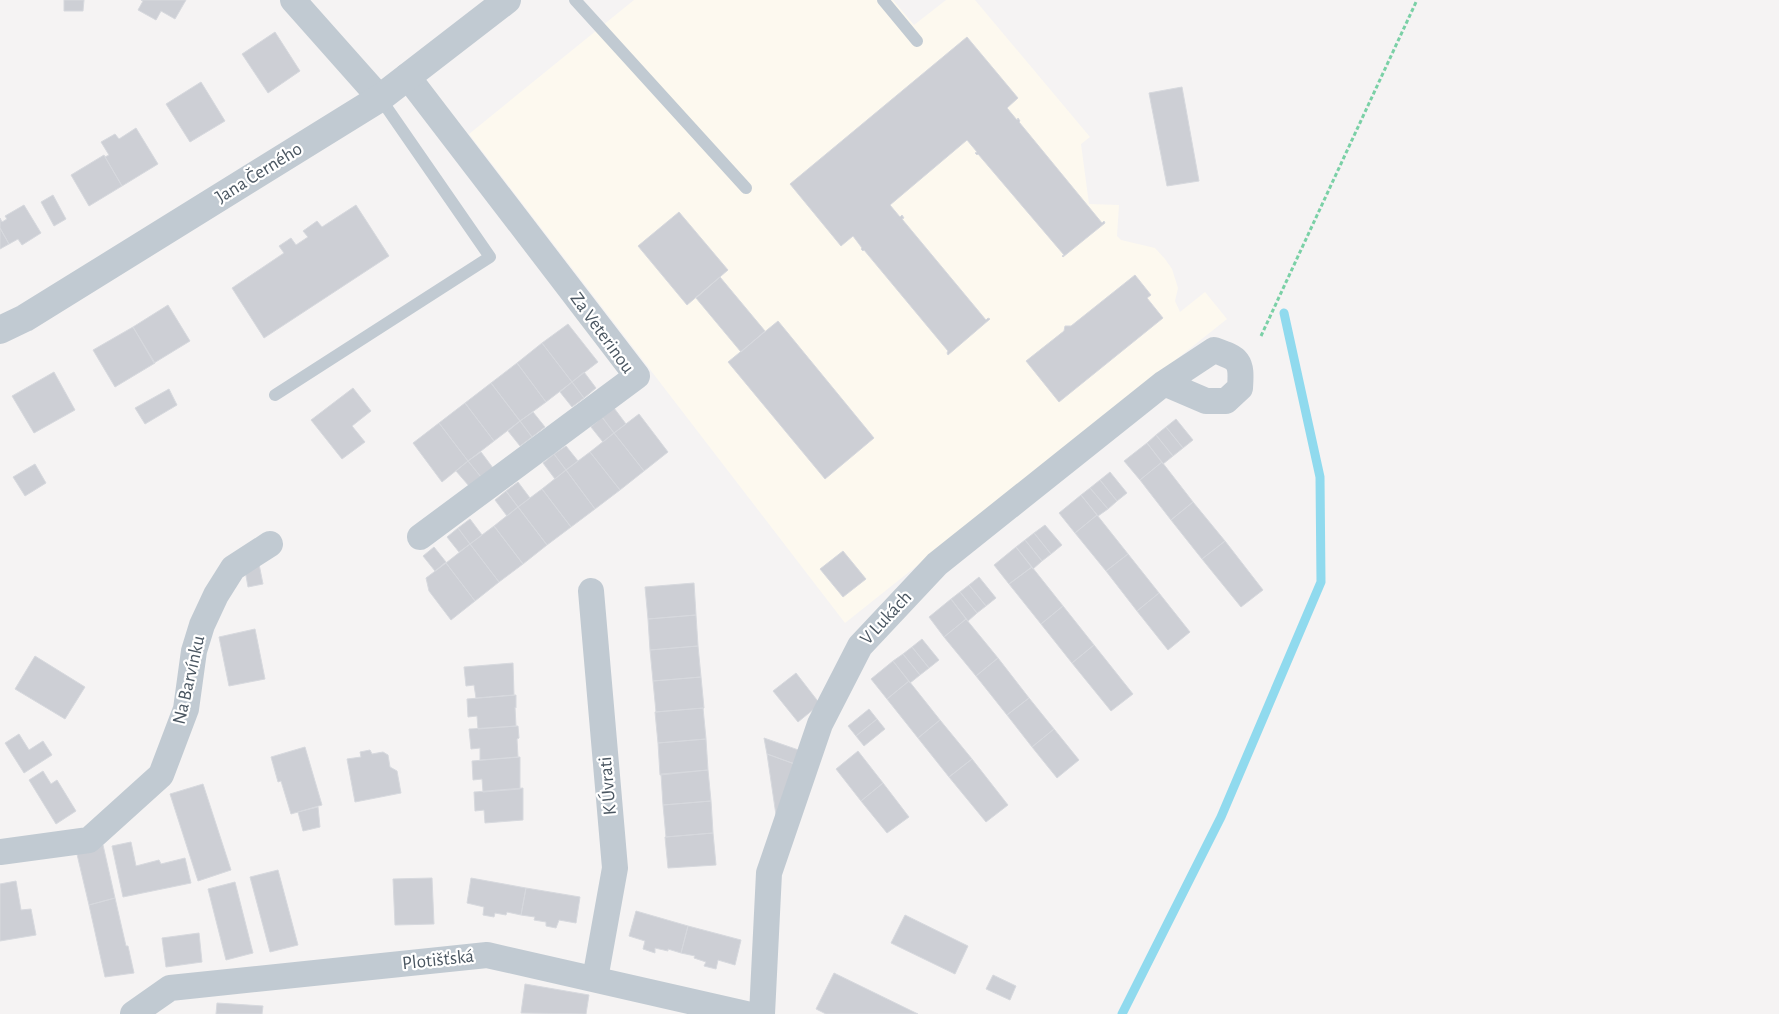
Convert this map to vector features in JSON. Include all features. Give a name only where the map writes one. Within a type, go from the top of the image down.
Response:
[{"type":"street","points":[[293,0],[380,98]]},
{"type":"street","name":"Jana Černého","points":[[0,330],[34,313],[380,98],[507,0]]},
{"type":"street","name":"Za Veterinou","points":[[407,76],[637,376],[420,537]]},
{"type":"street","name":"V Lukách","points":[[762,1014],[769,873],[820,724],[860,646],[937,564],[1164,383]]},
{"type":"street","name":"Na Barvínku","points":[[0,852],[89,840],[161,775],[186,709],[194,651],[202,625],[216,595],[233,568],[270,544]]},
{"type":"street","name":"K Úvrati","points":[[591,591],[615,868],[595,979]]},
{"type":"street","name":"Plotišťská","points":[[133,1014],[170,988],[488,955],[746,1014]]},
{"type":"lane","points":[[575,0],[746,188]]},
{"type":"lane","points":[[883,0],[917,41]]},
{"type":"lane","points":[[275,395],[490,257],[380,98]]},
{"type":"path","points":[[1261,336],[1417,0]]},
{"type":"shaded area","points":[[634,0],[893,0],[914,25],[946,0],[975,0],[1090,137],[1081,144],[1089,204],[1119,205],[1117,236],[1121,240],[1155,248],[1165,259],[1172,269],[1178,288],[1175,301],[1180,312],[1205,292],[1227,319],[845,623],[469,134]]},
{"type":"building","points":[[64,0],[84,0],[83,11],[64,11]]},
{"type":"building","points":[[141,0],[186,0],[175,19],[161,11],[156,20],[138,10],[143,1]]},
{"type":"building","points":[[275,32],[300,71],[268,93],[242,54]]},
{"type":"building","points":[[967,37],[1018,98],[1007,108],[1017,120],[1018,118],[1019,122],[1102,223],[1104,221],[1105,223],[1063,257],[1064,255],[978,154],[975,153],[977,152],[967,140],[890,205],[900,217],[902,215],[904,218],[902,219],[986,320],[990,319],[948,355],[948,351],[864,250],[861,249],[853,236],[841,246],[790,184]]},
{"type":"building","points":[[201,82],[225,121],[190,142],[166,104]]},
{"type":"building","points":[[1182,87],[1199,181],[1167,186],[1149,93]]},
{"type":"building","points":[[136,128],[158,164],[122,186],[105,157],[109,155],[101,142],[115,134],[119,139]]},
{"type":"building","points":[[104,155],[122,186],[89,206],[71,175]]},
{"type":"building","points":[[53,195],[66,219],[54,226],[41,202]]},
{"type":"building","points":[[24,205],[41,233],[22,245],[18,239],[9,244],[0,228],[0,218],[2,222],[7,219],[5,216]]},
{"type":"building","points":[[356,205],[389,256],[264,338],[232,288],[284,253],[279,246],[291,238],[296,245],[308,237],[303,231],[317,221],[322,227]]},
{"type":"building","points":[[679,212],[728,270],[687,305],[638,246]]},
{"type":"building","points":[[0,228],[9,244],[0,249]]},
{"type":"building","points":[[1135,275],[1151,295],[1147,298],[1163,318],[1059,402],[1026,361],[1064,331],[1065,326],[1071,326]]},
{"type":"building","points":[[720,277],[765,331],[741,352],[696,298]]},
{"type":"building","points":[[168,305],[190,341],[154,363],[133,327]]},
{"type":"building","points":[[778,321],[874,438],[825,479],[728,362]]},
{"type":"building","points":[[568,324],[598,362],[572,382],[542,343]]},
{"type":"building","points":[[133,327],[155,363],[115,387],[93,350]]},
{"type":"building","points":[[542,343],[572,382],[546,402],[517,363]]},
{"type":"building","points":[[517,363],[546,402],[520,421],[491,383]]},
{"type":"building","points":[[54,372],[75,410],[34,433],[12,396]]},
{"type":"building","points":[[584,372],[596,388],[584,398],[572,382]]},
{"type":"building","points":[[572,382],[584,398],[572,407],[560,392]]},
{"type":"building","points":[[491,383],[520,421],[494,441],[465,403]]},
{"type":"building","points":[[353,388],[371,411],[352,426],[365,442],[342,459],[311,420]]},
{"type":"building","points":[[169,389],[177,405],[145,424],[135,408]]},
{"type":"building","points":[[465,403],[494,441],[468,461],[439,423]]},
{"type":"building","points":[[614,408],[626,424],[614,433],[602,417]]},
{"type":"building","points":[[533,412],[545,427],[532,437],[520,421]]},
{"type":"building","points":[[639,414],[668,452],[644,471],[614,433]]},
{"type":"building","points":[[602,417],[614,433],[603,442],[591,427]]},
{"type":"building","points":[[1176,419],[1193,440],[1183,448],[1166,427]]},
{"type":"building","points":[[520,421],[532,437],[520,446],[508,431]]},
{"type":"building","points":[[439,423],[468,461],[442,482],[413,443]]},
{"type":"building","points":[[1166,427],[1183,448],[1173,456],[1156,435]]},
{"type":"building","points":[[614,433],[644,471],[620,490],[590,452]]},
{"type":"building","points":[[1156,435],[1173,456],[1163,464],[1147,443]]},
{"type":"building","points":[[1147,443],[1162,462],[1140,480],[1124,461]]},
{"type":"building","points":[[566,446],[578,461],[566,470],[554,454]]},
{"type":"building","points":[[481,452],[493,468],[481,477],[468,461]]},
{"type":"building","points":[[590,452],[620,490],[595,509],[566,470]]},
{"type":"building","points":[[554,454],[566,470],[555,479],[543,463]]},
{"type":"building","points":[[468,461],[481,477],[469,486],[456,471]]},
{"type":"building","points":[[1162,462],[1193,502],[1171,520],[1140,480]]},
{"type":"building","points":[[35,464],[46,483],[25,496],[13,477]]},
{"type":"building","points":[[566,470],[595,509],[571,527],[542,489]]},
{"type":"building","points":[[1110,472],[1127,493],[1117,501],[1100,480]]},
{"type":"building","points":[[1100,480],[1117,501],[1108,509],[1090,488]]},
{"type":"building","points":[[518,482],[530,498],[518,507],[506,491]]},
{"type":"building","points":[[1090,488],[1108,509],[1098,516],[1081,495]]},
{"type":"building","points":[[542,489],[571,527],[547,545],[518,507]]},
{"type":"building","points":[[506,491],[518,507],[507,516],[495,500]]},
{"type":"building","points":[[1081,495],[1097,515],[1075,533],[1059,513]]},
{"type":"building","points":[[1193,502],[1225,541],[1202,559],[1171,520]]},
{"type":"building","points":[[518,507],[547,545],[523,564],[494,526]]},
{"type":"building","points":[[1097,515],[1128,554],[1106,571],[1075,533]]},
{"type":"building","points":[[470,519],[482,535],[470,544],[458,528]]},
{"type":"building","points":[[1045,525],[1062,545],[1051,554],[1034,533]]},
{"type":"building","points":[[494,526],[523,564],[499,582],[470,544]]},
{"type":"building","points":[[458,528],[470,544],[459,552],[447,537]]},
{"type":"building","points":[[1034,533],[1051,554],[1042,561],[1025,540]]},
{"type":"building","points":[[1025,540],[1042,561],[1033,569],[1016,547]]},
{"type":"building","points":[[1225,541],[1263,590],[1241,607],[1202,559]]},
{"type":"building","points":[[470,544],[499,582],[475,601],[446,563]]},
{"type":"building","points":[[434,547],[446,562],[435,571],[423,556]]},
{"type":"building","points":[[1016,547],[1032,567],[1009,584],[994,565]]},
{"type":"building","points":[[843,551],[866,579],[843,597],[820,569]]},
{"type":"building","points":[[1128,554],[1159,593],[1137,611],[1106,571]]},
{"type":"building","points":[[258,559],[263,584],[248,587],[245,570]]},
{"type":"building","points":[[446,563],[475,601],[451,620],[429,591],[426,578]]},
{"type":"building","points":[[1032,567],[1063,606],[1041,624],[1009,584]]},
{"type":"building","points":[[979,577],[996,598],[986,606],[969,585]]},
{"type":"building","points":[[694,583],[696,615],[648,619],[645,587]]},
{"type":"building","points":[[969,585],[986,606],[977,613],[960,592]]},
{"type":"building","points":[[960,592],[977,613],[968,621],[951,599]]},
{"type":"building","points":[[1159,593],[1190,632],[1168,650],[1137,611]]},
{"type":"building","points":[[951,599],[966,619],[944,637],[929,617]]},
{"type":"building","points":[[1063,606],[1094,645],[1072,663],[1041,624]]},
{"type":"building","points":[[696,615],[698,646],[650,650],[648,619]]},
{"type":"building","points":[[966,619],[998,658],[976,676],[944,637]]},
{"type":"building","points":[[255,629],[265,679],[229,686],[219,637]]},
{"type":"building","points":[[922,639],[939,660],[929,668],[912,647]]},
{"type":"building","points":[[1094,645],[1133,694],[1111,711],[1072,663]]},
{"type":"building","points":[[698,646],[701,677],[653,681],[650,650]]},
{"type":"building","points":[[912,647],[929,668],[920,675],[903,654]]},
{"type":"building","points":[[903,654],[920,675],[910,683],[893,661]]},
{"type":"building","points":[[35,656],[85,687],[65,719],[15,689]]},
{"type":"building","points":[[998,658],[1029,698],[1007,715],[976,676]]},
{"type":"building","points":[[893,661],[909,681],[887,699],[871,679]]},
{"type":"building","points":[[513,663],[514,695],[476,698],[474,685],[466,686],[464,667]]},
{"type":"building","points":[[796,673],[820,704],[798,722],[773,691]]},
{"type":"building","points":[[701,677],[704,708],[656,712],[653,681]]},
{"type":"building","points":[[909,681],[940,720],[918,738],[887,699]]},
{"type":"building","points":[[516,695],[516,726],[478,729],[477,716],[468,717],[467,699]]},
{"type":"building","points":[[1029,698],[1054,729],[1032,747],[1007,715]]},
{"type":"building","points":[[703,708],[706,739],[658,743],[655,712]]},
{"type":"building","points":[[869,709],[877,719],[856,736],[848,726]]},
{"type":"building","points":[[877,719],[885,729],[864,746],[856,736]]},
{"type":"building","points":[[940,720],[972,759],[949,777],[918,738]]},
{"type":"building","points":[[518,726],[518,757],[480,760],[480,748],[471,749],[469,729]]},
{"type":"building","points":[[1054,729],[1079,760],[1057,778],[1032,747]]},
{"type":"building","points":[[19,734],[29,750],[43,741],[52,755],[24,773],[5,743]]},
{"type":"building","points":[[764,738],[807,753],[803,767],[767,754]]},
{"type":"building","points":[[706,739],[708,770],[660,775],[658,743]]},
{"type":"building","points":[[305,747],[322,805],[291,814],[281,781],[278,782],[271,757]]},
{"type":"building","points":[[370,750],[372,754],[383,752],[388,755],[390,767],[397,771],[401,793],[355,802],[347,759],[361,757],[360,752]]},
{"type":"building","points":[[858,751],[883,783],[861,801],[836,769]]},
{"type":"building","points":[[767,754],[803,767],[776,815]]},
{"type":"building","points":[[520,757],[520,789],[483,792],[482,779],[473,780],[472,761]]},
{"type":"building","points":[[972,759],[1008,805],[986,822],[949,777]]},
{"type":"building","points":[[708,770],[711,801],[663,805],[661,774]]},
{"type":"building","points":[[43,771],[51,784],[57,780],[76,811],[56,824],[29,780]]},
{"type":"building","points":[[883,783],[909,817],[887,833],[861,801]]},
{"type":"building","points":[[203,784],[231,870],[198,881],[170,794]]},
{"type":"building","points":[[523,788],[523,820],[485,823],[484,810],[475,811],[474,792]]},
{"type":"building","points":[[711,801],[713,833],[666,837],[663,805]]},
{"type":"building","points":[[318,807],[320,827],[303,831],[298,812]]},
{"type":"building","points":[[713,833],[716,865],[668,868],[665,837]]},
{"type":"building","points":[[131,842],[136,866],[159,860],[161,864],[185,858],[191,883],[123,897],[112,846]]},
{"type":"building","points":[[103,845],[115,898],[89,905],[76,850]]},
{"type":"building","points":[[278,870],[298,945],[270,952],[250,877]]},
{"type":"building","points":[[432,878],[434,924],[395,925],[393,879]]},
{"type":"building","points":[[471,878],[526,888],[521,915],[507,912],[506,915],[495,913],[494,917],[483,915],[484,907],[467,903]]},
{"type":"building","points":[[16,881],[21,910],[31,909],[36,935],[0,941],[0,884]]},
{"type":"building","points":[[235,882],[253,953],[226,960],[208,889]]},
{"type":"building","points":[[526,888],[580,897],[576,923],[559,920],[556,928],[546,926],[546,922],[534,920],[535,917],[521,915]]},
{"type":"building","points":[[115,898],[134,973],[105,977],[89,905]]},
{"type":"building","points":[[636,911],[688,926],[681,953],[655,948],[655,953],[643,949],[645,941],[629,936]]},
{"type":"building","points":[[905,915],[968,946],[955,974],[891,943]]},
{"type":"building","points":[[688,926],[741,940],[735,965],[718,960],[716,969],[704,966],[706,962],[694,958],[695,956],[681,953]]},
{"type":"building","points":[[199,933],[202,962],[166,967],[162,938]]},
{"type":"building","points":[[834,973],[918,1014],[826,1014],[816,1009]]},
{"type":"building","points":[[993,975],[1016,986],[1010,1000],[986,989]]},
{"type":"building","points":[[525,984],[589,995],[586,1014],[521,1013]]},
{"type":"building","points":[[217,1003],[263,1006],[262,1014],[216,1014]]},
{"type":"waterway","points":[[1122,1014],[1221,817],[1321,582],[1320,477],[1284,313]]}]
